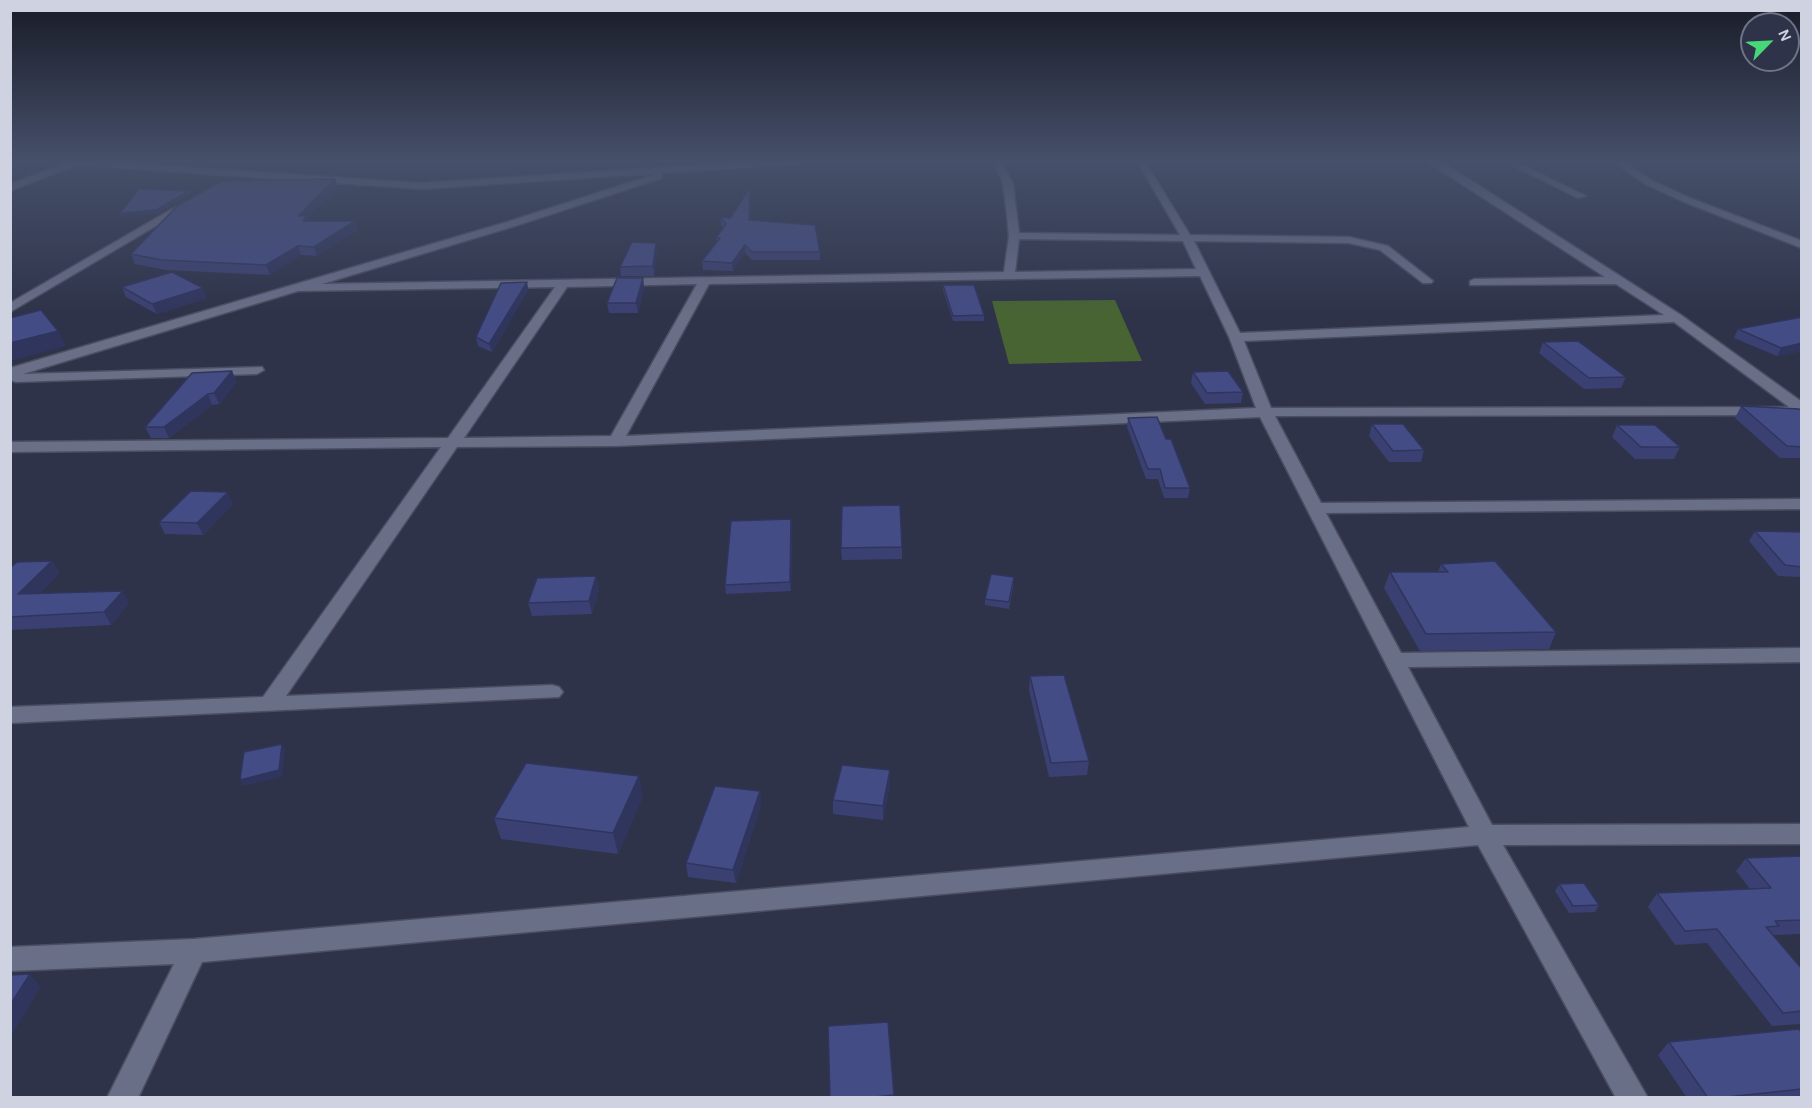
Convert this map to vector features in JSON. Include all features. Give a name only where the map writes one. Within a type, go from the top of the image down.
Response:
[{"type":"street","points":[[10,308],[174,213]]},
{"type":"street","points":[[10,373],[546,213]]},
{"type":"street","points":[[1008,275],[1014,236],[1011,213]]},
{"type":"street","points":[[1172,213],[1187,238],[1236,337],[1265,412],[1485,835],[1633,1098]]},
{"type":"street","points":[[1514,213],[1677,318],[1802,410]]},
{"type":"street","points":[[1719,213],[1802,245]]},
{"type":"street","points":[[1014,236],[1310,238],[1372,244],[1384,248],[1427,281]]},
{"type":"street","points":[[299,288],[1203,272]]},
{"type":"street","points":[[616,441],[705,280]]},
{"type":"street","points":[[1474,283],[1616,280]]},
{"type":"street","points":[[271,702],[564,283]]},
{"type":"street","points":[[1236,337],[1677,318]]},
{"type":"street","points":[[10,378],[257,370]]},
{"type":"street","points":[[10,447],[616,441],[1265,412],[1802,410]]},
{"type":"street","points":[[1316,508],[1802,504]]},
{"type":"street","points":[[1394,660],[1802,655]]},
{"type":"street","points":[[10,715],[271,702],[552,692]]},
{"type":"street","points":[[10,959],[194,951],[1485,835],[1802,834]]},
{"type":"street","points":[[122,1098],[194,951]]},
{"type":"green space","points":[[1115,300],[1142,361],[1009,364],[992,301]]},
{"type":"building","points":[[171,213],[301,213],[298,216],[307,215],[303,221],[355,221],[314,247],[298,246],[266,265],[162,260],[131,254]]},
{"type":"building","points":[[734,213],[749,213],[749,220],[815,225],[820,252],[752,252],[745,245],[732,263],[702,261],[720,238],[716,238],[726,224],[720,217],[730,218]]},
{"type":"building","points":[[632,242],[656,243],[653,266],[620,267]]},
{"type":"building","points":[[172,272],[203,288],[152,304],[122,287]]},
{"type":"building","points":[[617,278],[643,278],[636,303],[607,303]]},
{"type":"building","points":[[527,282],[489,344],[476,337],[501,283]]},
{"type":"building","points":[[943,285],[974,285],[984,315],[953,316]]},
{"type":"building","points":[[41,310],[58,331],[10,343],[10,318]]},
{"type":"building","points":[[1802,317],[1802,343],[1781,348],[1738,329]]},
{"type":"building","points":[[1578,341],[1626,377],[1589,378],[1543,342]]},
{"type":"building","points":[[232,371],[214,393],[208,394],[164,427],[145,427],[192,373]]},
{"type":"building","points":[[1228,371],[1243,392],[1207,393],[1193,372]]},
{"type":"building","points":[[1741,406],[1802,411],[1802,447],[1787,446]]},
{"type":"building","points":[[1157,417],[1166,439],[1171,439],[1190,488],[1165,488],[1160,469],[1148,469],[1128,418]]},
{"type":"building","points":[[1372,424],[1403,424],[1424,450],[1393,451]]},
{"type":"building","points":[[1617,425],[1655,425],[1680,447],[1641,447]]},
{"type":"building","points":[[191,491],[228,492],[197,523],[159,522]]},
{"type":"building","points":[[900,505],[902,547],[841,548],[842,506]]},
{"type":"building","points":[[791,519],[790,582],[725,585],[731,521]]},
{"type":"building","points":[[1755,531],[1802,532],[1802,567],[1785,565]]},
{"type":"building","points":[[52,561],[18,594],[123,591],[104,612],[10,617],[10,568],[17,562]]},
{"type":"building","points":[[1495,561],[1556,632],[1426,634],[1390,572],[1448,572],[1441,564]]},
{"type":"building","points":[[991,574],[1014,577],[1009,602],[985,599]]},
{"type":"building","points":[[596,576],[589,601],[528,603],[537,578]]},
{"type":"building","points":[[1064,675],[1089,761],[1051,763],[1030,676]]},
{"type":"building","points":[[282,744],[279,770],[240,780],[244,752]]},
{"type":"building","points":[[526,763],[639,776],[613,833],[494,818]]},
{"type":"building","points":[[842,765],[890,770],[883,806],[833,800]]},
{"type":"building","points":[[715,786],[760,791],[733,870],[686,863]]},
{"type":"building","points":[[1802,856],[1802,920],[1775,921],[1779,926],[1766,927],[1802,969],[1802,1011],[1783,1013],[1717,929],[1685,931],[1657,893],[1771,888],[1746,858]]},
{"type":"building","points":[[1584,883],[1599,905],[1573,906],[1559,884]]},
{"type":"building","points":[[30,974],[10,1005],[10,975]]},
{"type":"building","points":[[888,1022],[894,1095],[830,1098],[828,1026]]},
{"type":"building","points":[[1799,1029],[1802,1033],[1802,1089],[1718,1098],[1708,1098],[1669,1042]]}]
